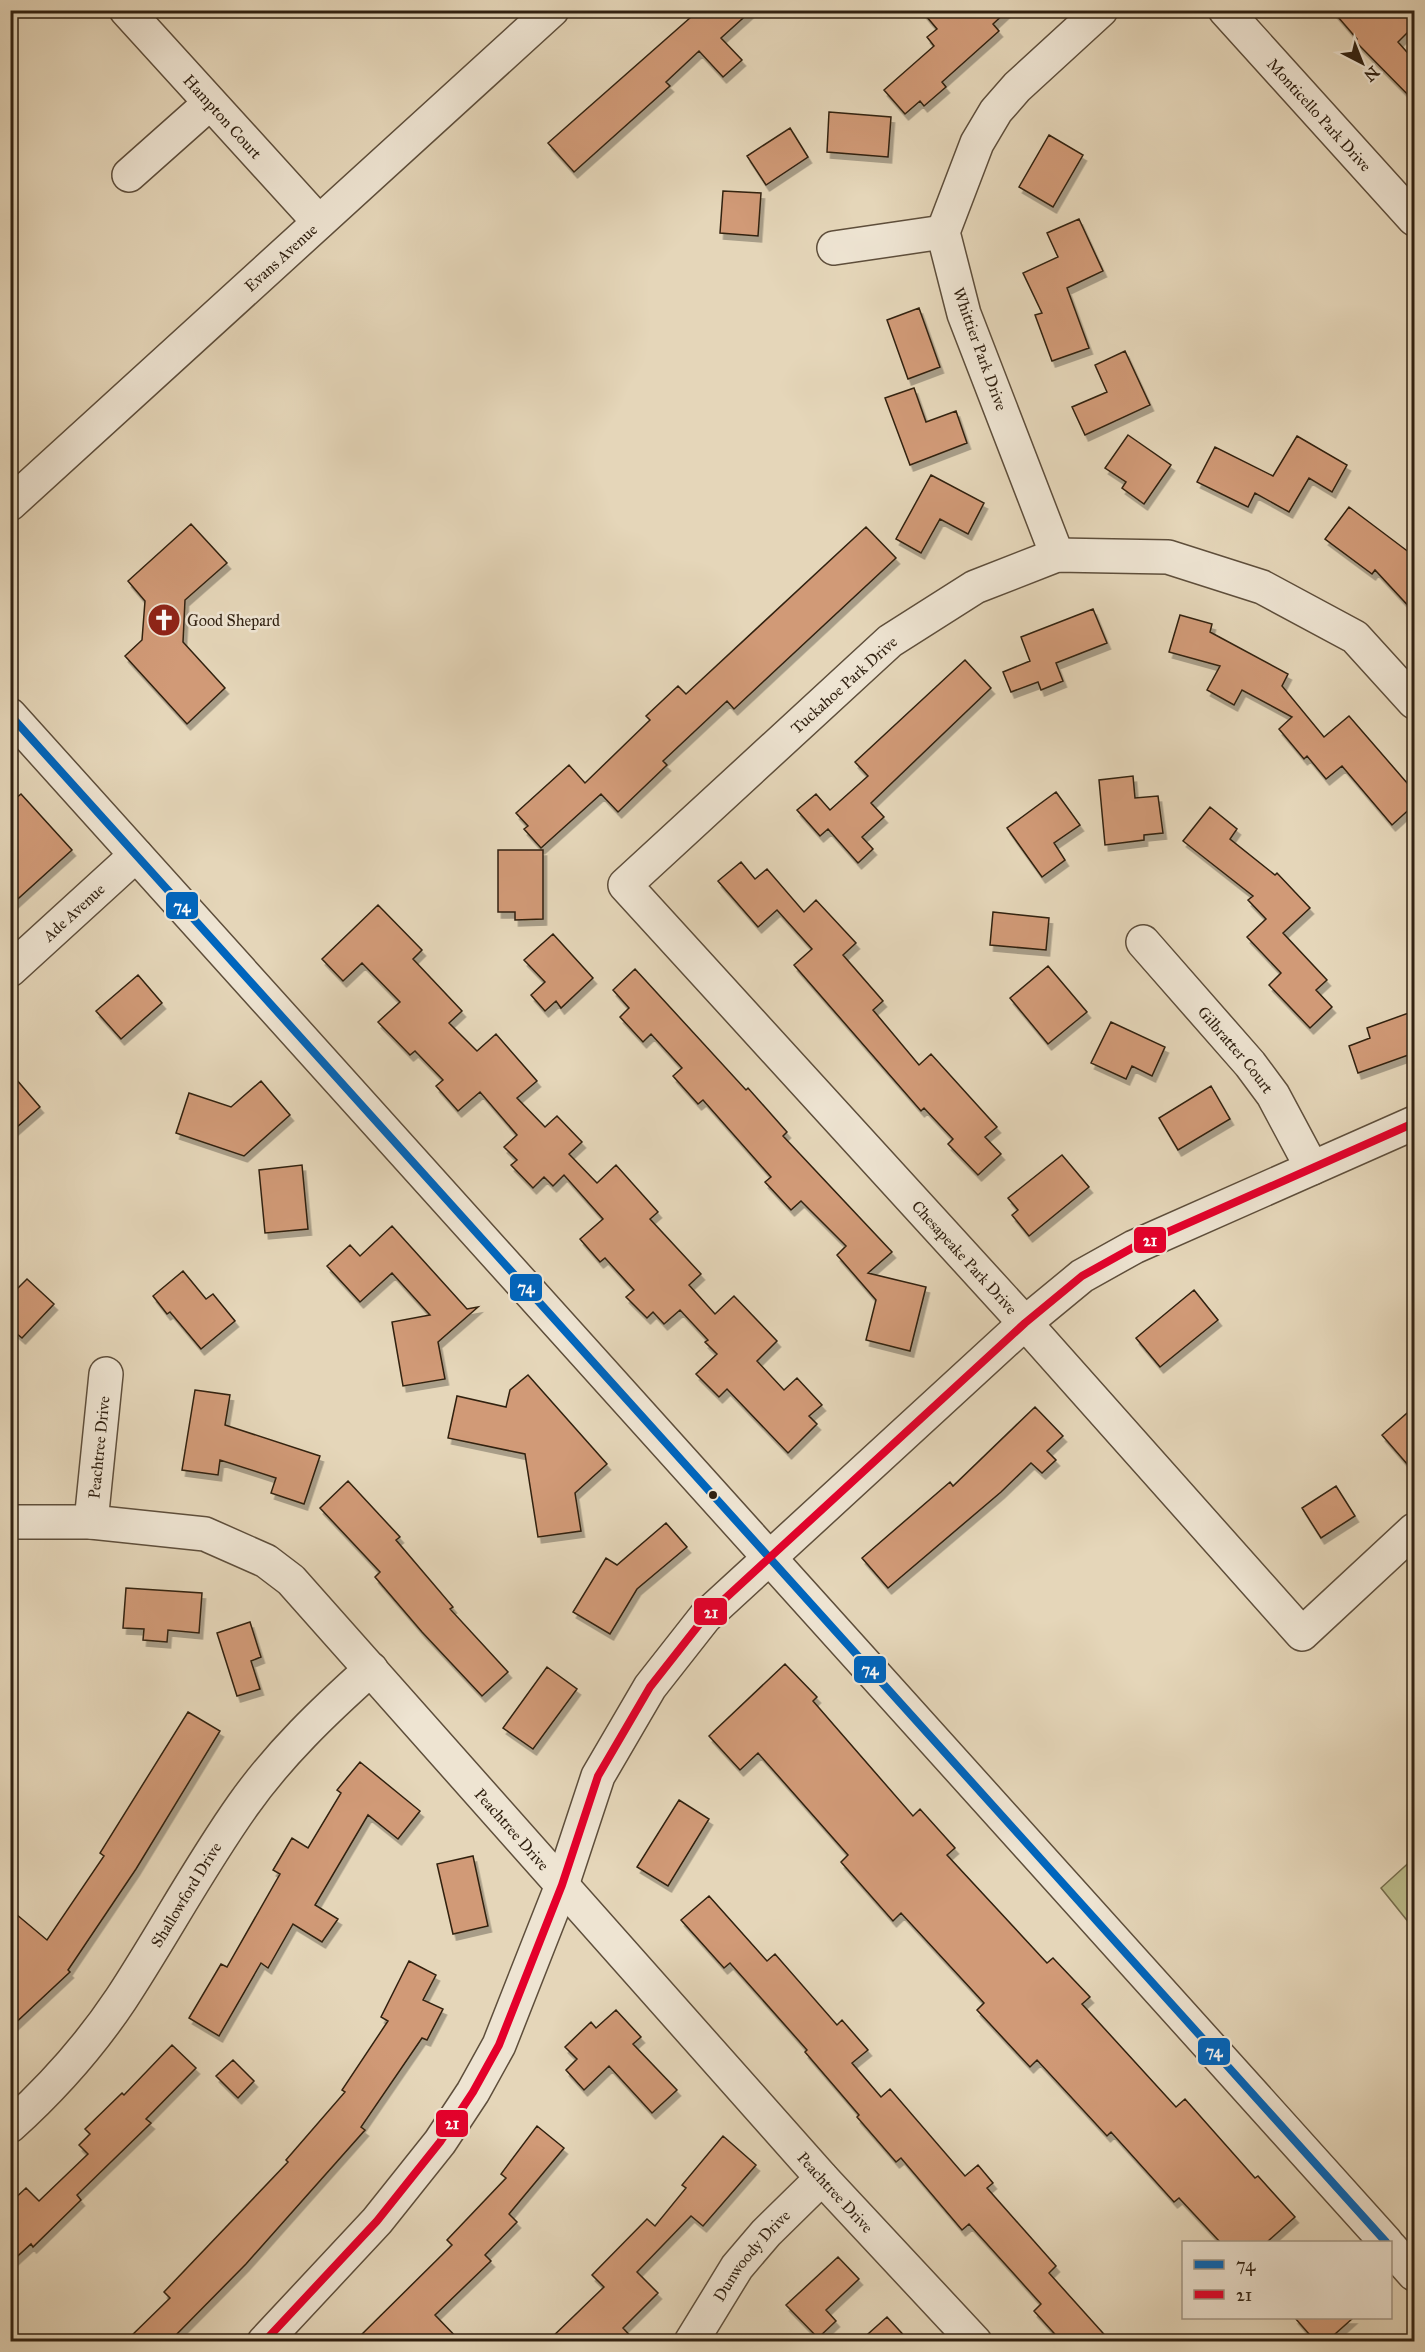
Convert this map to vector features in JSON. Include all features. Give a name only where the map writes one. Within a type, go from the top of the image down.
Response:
[{"type":"street","name":"Hampton Court","points":[[126,10],[319,222]]},
{"type":"street","name":"Evans Avenue","points":[[10,504],[552,10]]},
{"type":"street","points":[[834,248],[943,232],[977,143],[996,111],[1017,87],[1101,10]]},
{"type":"street","name":"Monticello Park Drive","points":[[1225,10],[1414,219]]},
{"type":"street","points":[[129,175],[210,103]]},
{"type":"street","name":"Whittier Park Drive","points":[[943,232],[964,314],[1057,555]]},
{"type":"street","name":"Tuckahoe Park Drive","points":[[625,885],[890,641],[975,587],[1057,555],[1168,557],[1262,587],[1355,637],[1414,702]]},
{"type":"street","points":[[10,715],[1385,2241]]},
{"type":"street","name":"Ade Avenue","points":[[10,970],[136,855]]},
{"type":"street","name":"Chesapeake Park Drive","points":[[625,885],[1025,1323],[1302,1634],[1414,1530]]},
{"type":"street","name":"Gilbratter Court","points":[[1143,942],[1250,1064],[1273,1095],[1312,1168]]},
{"type":"street","points":[[264,2342],[377,2221],[440,2142],[466,2102],[499,2045],[562,1885],[598,1776],[650,1687],[705,1617],[1025,1323],[1082,1276],[1134,1247],[1414,1123]]},
{"type":"street","name":"Peachtree Drive","points":[[91,1522],[106,1374]]},
{"type":"street","name":"Peachtree Drive","points":[[10,1522],[91,1522],[205,1534],[266,1561],[291,1580],[822,2178],[975,2342]]},
{"type":"street","name":"Shallowford Drive","points":[[10,2126],[77,2055],[120,2001],[242,1806],[280,1757],[314,1721],[371,1669]]},
{"type":"street","name":"Dunwoody Drive","points":[[691,2342],[737,2267],[766,2233],[822,2178]]},
{"type":"street","points":[[1392,2249],[1414,2274]]},
{"type":"green space","points":[[1414,1858],[1414,1929],[1381,1888]]},
{"type":"building","points":[[699,10],[752,10],[721,38],[742,60],[723,77],[699,51],[666,82],[670,86],[574,172],[548,143]]},
{"type":"building","points":[[921,10],[1008,10],[993,24],[999,31],[942,82],[946,87],[924,106],[920,101],[905,114],[884,90],[934,46],[927,37],[937,29]]},
{"type":"building","points":[[1332,10],[1404,10],[1414,22],[1414,26],[1398,42],[1414,60],[1414,101],[1355,41],[1357,39]]},
{"type":"building","points":[[829,112],[891,117],[888,157],[827,152]]},
{"type":"building","points":[[790,128],[808,157],[766,185],[747,156]]},
{"type":"building","points":[[1049,135],[1083,155],[1053,207],[1019,187]]},
{"type":"building","points":[[723,191],[761,193],[758,236],[720,233]]},
{"type":"building","points":[[1079,219],[1103,271],[1067,288],[1089,348],[1052,361],[1035,315],[1042,313],[1023,273],[1058,257],[1047,233]]},
{"type":"building","points":[[919,308],[940,367],[908,379],[887,320]]},
{"type":"building","points":[[1125,351],[1150,405],[1085,435],[1072,407],[1107,392],[1095,365]]},
{"type":"building","points":[[914,388],[926,422],[956,411],[967,443],[910,465],[885,398]]},
{"type":"building","points":[[1128,435],[1171,465],[1144,504],[1122,488],[1126,482],[1105,468]]},
{"type":"building","points":[[1297,436],[1347,465],[1332,492],[1309,478],[1289,512],[1255,493],[1248,507],[1197,482],[1215,447],[1273,476]]},
{"type":"building","points":[[931,475],[984,503],[968,534],[940,519],[921,553],[896,539]]},
{"type":"building","points":[[1349,507],[1414,556],[1414,612],[1375,570],[1372,574],[1325,539]]},
{"type":"building","name":"Good Shepard","points":[[191,524],[227,563],[185,600],[183,642],[225,688],[187,724],[125,656],[142,640],[145,601],[128,581]]},
{"type":"building","points":[[866,527],[896,558],[734,709],[727,701],[663,761],[667,765],[618,812],[601,794],[541,848],[524,829],[528,826],[516,813],[569,765],[585,783],[650,720],[646,716],[678,686],[686,694]]},
{"type":"building","points":[[1093,609],[1107,643],[1056,663],[1063,681],[1041,690],[1038,682],[1011,692],[1003,672],[1030,661],[1021,637]]},
{"type":"building","points":[[1180,615],[1212,624],[1210,632],[1288,674],[1282,686],[1324,737],[1349,716],[1414,791],[1414,805],[1392,825],[1342,766],[1326,779],[1307,756],[1304,759],[1279,729],[1292,717],[1242,690],[1234,705],[1207,690],[1220,666],[1169,652]]},
{"type":"building","points":[[965,660],[991,688],[871,803],[884,817],[862,837],[873,849],[858,863],[828,829],[820,836],[797,810],[816,794],[830,810],[868,776],[855,762]]},
{"type":"building","points":[[1133,776],[1135,798],[1158,796],[1163,833],[1144,835],[1144,840],[1105,845],[1099,780]]},
{"type":"building","points":[[1056,792],[1080,825],[1054,843],[1065,860],[1042,877],[1007,828]]},
{"type":"building","points":[[21,794],[72,850],[10,906],[10,803]]},
{"type":"building","points":[[1210,807],[1237,829],[1230,839],[1275,875],[1277,873],[1310,908],[1283,933],[1327,980],[1316,990],[1332,1007],[1310,1028],[1269,985],[1281,973],[1247,937],[1266,919],[1248,900],[1253,896],[1183,841]]},
{"type":"building","points":[[498,850],[543,850],[543,919],[515,920],[515,912],[498,912]]},
{"type":"building","points":[[741,862],[755,879],[767,869],[804,912],[816,900],[856,943],[843,955],[883,1001],[873,1010],[919,1065],[931,1054],[997,1127],[985,1137],[1001,1154],[978,1175],[948,1144],[953,1139],[924,1108],[921,1111],[794,965],[812,949],[777,910],[758,927],[718,881]]},
{"type":"building","points":[[378,905],[422,950],[413,959],[462,1011],[449,1023],[477,1051],[496,1034],[537,1081],[517,1098],[545,1127],[557,1116],[582,1142],[569,1154],[597,1183],[616,1165],[658,1212],[650,1219],[701,1274],[689,1285],[715,1314],[734,1296],[777,1341],[757,1361],[784,1390],[797,1378],[822,1405],[809,1416],[817,1424],[788,1453],[727,1389],[719,1397],[696,1374],[717,1354],[705,1342],[708,1340],[680,1310],[664,1324],[653,1312],[647,1318],[626,1297],[634,1290],[605,1258],[600,1262],[580,1239],[603,1219],[564,1175],[553,1186],[544,1177],[533,1188],[511,1165],[517,1160],[504,1147],[517,1135],[480,1092],[458,1111],[436,1086],[443,1080],[415,1051],[410,1055],[378,1022],[400,1002],[362,963],[343,981],[322,959]]},
{"type":"building","points":[[993,912],[1049,918],[1046,950],[990,945]]},
{"type":"building","points":[[553,934],[593,978],[561,1008],[556,1001],[545,1011],[531,995],[545,982],[524,960]]},
{"type":"building","points":[[1048,966],[1087,1012],[1048,1044],[1010,998]]},
{"type":"building","points":[[635,969],[746,1090],[748,1088],[787,1132],[783,1136],[892,1252],[868,1273],[926,1287],[910,1351],[866,1340],[876,1300],[837,1255],[846,1246],[801,1201],[791,1210],[765,1182],[771,1177],[703,1100],[698,1104],[673,1076],[682,1068],[651,1034],[643,1042],[620,1017],[629,1008],[613,990]]},
{"type":"building","points":[[138,975],[162,1003],[121,1039],[96,1011]]},
{"type":"building","points":[[1414,1011],[1414,1053],[1358,1073],[1349,1046],[1370,1038],[1367,1028]]},
{"type":"building","points":[[1111,1022],[1165,1047],[1152,1076],[1132,1066],[1126,1079],[1091,1063]]},
{"type":"building","points":[[10,1072],[40,1107],[10,1133]]},
{"type":"building","points":[[261,1081],[290,1115],[244,1156],[176,1133],[189,1093],[231,1107]]},
{"type":"building","points":[[1211,1086],[1230,1119],[1178,1150],[1159,1118]]},
{"type":"building","points":[[1062,1155],[1089,1187],[1029,1236],[1012,1215],[1018,1210],[1008,1198]]},
{"type":"building","points":[[302,1165],[308,1229],[265,1233],[259,1170]]},
{"type":"building","points":[[392,1226],[467,1309],[478,1307],[438,1342],[445,1379],[403,1386],[392,1322],[430,1315],[392,1273],[360,1302],[327,1266],[350,1245],[360,1256]]},
{"type":"building","points":[[183,1271],[206,1299],[213,1294],[235,1321],[201,1349],[170,1312],[167,1314],[153,1296]]},
{"type":"building","points":[[27,1279],[54,1304],[22,1338],[10,1328],[10,1296]]},
{"type":"building","points":[[1194,1290],[1218,1320],[1160,1367],[1136,1338]]},
{"type":"building","points":[[528,1375],[607,1464],[575,1493],[581,1531],[538,1537],[525,1454],[448,1438],[457,1396],[506,1407],[510,1390]]},
{"type":"building","points":[[195,1390],[230,1395],[225,1425],[320,1456],[304,1504],[271,1493],[276,1478],[220,1460],[218,1475],[182,1470]]},
{"type":"building","points":[[1035,1407],[1063,1436],[1047,1451],[1056,1460],[1042,1473],[1031,1463],[1001,1492],[888,1588],[862,1558],[950,1482],[953,1486]]},
{"type":"building","points":[[1414,1407],[1414,1472],[1382,1435]]},
{"type":"building","points":[[348,1481],[400,1537],[396,1540],[453,1607],[450,1609],[508,1672],[482,1696],[422,1632],[375,1577],[380,1572],[320,1508]]},
{"type":"building","points":[[1336,1486],[1355,1516],[1321,1538],[1302,1508]]},
{"type":"building","points":[[666,1523],[687,1547],[637,1589],[610,1634],[573,1612],[606,1558],[617,1565]]},
{"type":"building","points":[[126,1588],[202,1593],[199,1633],[168,1630],[167,1642],[143,1640],[144,1629],[123,1628]]},
{"type":"building","points":[[250,1622],[261,1657],[251,1661],[260,1689],[237,1696],[217,1633]]},
{"type":"building","points":[[785,1664],[817,1697],[813,1701],[913,1816],[920,1809],[955,1848],[947,1855],[1047,1963],[1053,1958],[1090,1997],[1082,2004],[1176,2107],[1185,2099],[1255,2178],[1258,2176],[1295,2217],[1268,2241],[1219,2241],[1179,2198],[1174,2202],[1111,2132],[1107,2136],[1037,2060],[1030,2067],[977,2010],[984,2003],[901,1913],[893,1921],[841,1862],[848,1855],[758,1753],[740,1770],[709,1736]]},
{"type":"building","points":[[547,1667],[577,1689],[533,1749],[503,1728]]},
{"type":"building","points":[[188,1712],[220,1731],[136,1869],[68,1970],[70,1972],[10,2028],[10,1909],[47,1940],[104,1856],[100,1853]]},
{"type":"building","points":[[360,1762],[420,1811],[398,1839],[368,1815],[315,1905],[338,1919],[322,1942],[293,1924],[268,1968],[261,1963],[219,2036],[189,2018],[221,1964],[227,1967],[280,1874],[273,1870],[292,1838],[308,1848],[341,1793],[337,1790]]},
{"type":"building","points":[[679,1800],[709,1819],[668,1886],[637,1867]]},
{"type":"building","points":[[473,1856],[488,1926],[453,1934],[437,1864]]},
{"type":"building","points":[[709,1896],[767,1961],[775,1954],[837,2025],[842,2020],[868,2050],[852,2063],[881,2097],[890,2089],[965,2176],[978,2165],[993,2183],[987,2188],[1056,2266],[1049,2273],[1111,2342],[1062,2342],[1034,2311],[1041,2304],[969,2224],[962,2230],[901,2158],[896,2162],[805,2052],[807,2050],[730,1963],[724,1968],[681,1920]]},
{"type":"building","points":[[409,1961],[436,1975],[423,2000],[443,2009],[427,2040],[422,2038],[361,2127],[365,2130],[246,2264],[169,2342],[125,2342],[170,2298],[164,2292],[288,2162],[286,2160],[345,2092],[342,2090],[388,2021],[381,2017]]},
{"type":"building","points":[[616,2010],[641,2037],[633,2044],[677,2090],[652,2113],[609,2066],[584,2090],[566,2070],[577,2059],[565,2047],[591,2022],[596,2028]]},
{"type":"building","points":[[172,2045],[196,2068],[146,2119],[151,2123],[77,2195],[81,2200],[33,2247],[31,2244],[10,2263],[10,2203],[26,2188],[39,2201],[88,2154],[79,2145],[90,2134],[85,2129],[122,2093],[124,2095]]},
{"type":"building","points":[[233,2060],[254,2081],[238,2098],[216,2076]]},
{"type":"building","points":[[537,2126],[564,2148],[509,2214],[517,2222],[485,2255],[491,2261],[435,2315],[461,2342],[354,2342],[452,2245],[447,2240],[506,2178],[501,2174]]},
{"type":"building","points":[[723,2136],[756,2165],[703,2226],[691,2216],[637,2272],[658,2293],[623,2328],[636,2342],[547,2342],[604,2287],[592,2275],[647,2219],[655,2226],[686,2188],[682,2185]]},
{"type":"building","points":[[838,2257],[859,2279],[826,2310],[836,2321],[818,2338],[786,2305]]},
{"type":"building","points":[[887,2317],[910,2342],[859,2342]]},
{"type":"building","points":[[1296,2319],[1352,2319],[1326,2342],[1316,2342]]},
{"type":"transit line","name":"74","points":[[10,715],[1385,2241]]},
{"type":"transit line","name":"21","points":[[264,2342],[377,2221],[440,2142],[473,2092],[499,2045],[562,1885],[598,1776],[650,1687],[705,1617],[1025,1323],[1082,1276],[1134,1247],[1414,1123]]},
{"type":"place","name":"Good Shepard","points":[[164,620]]}]
